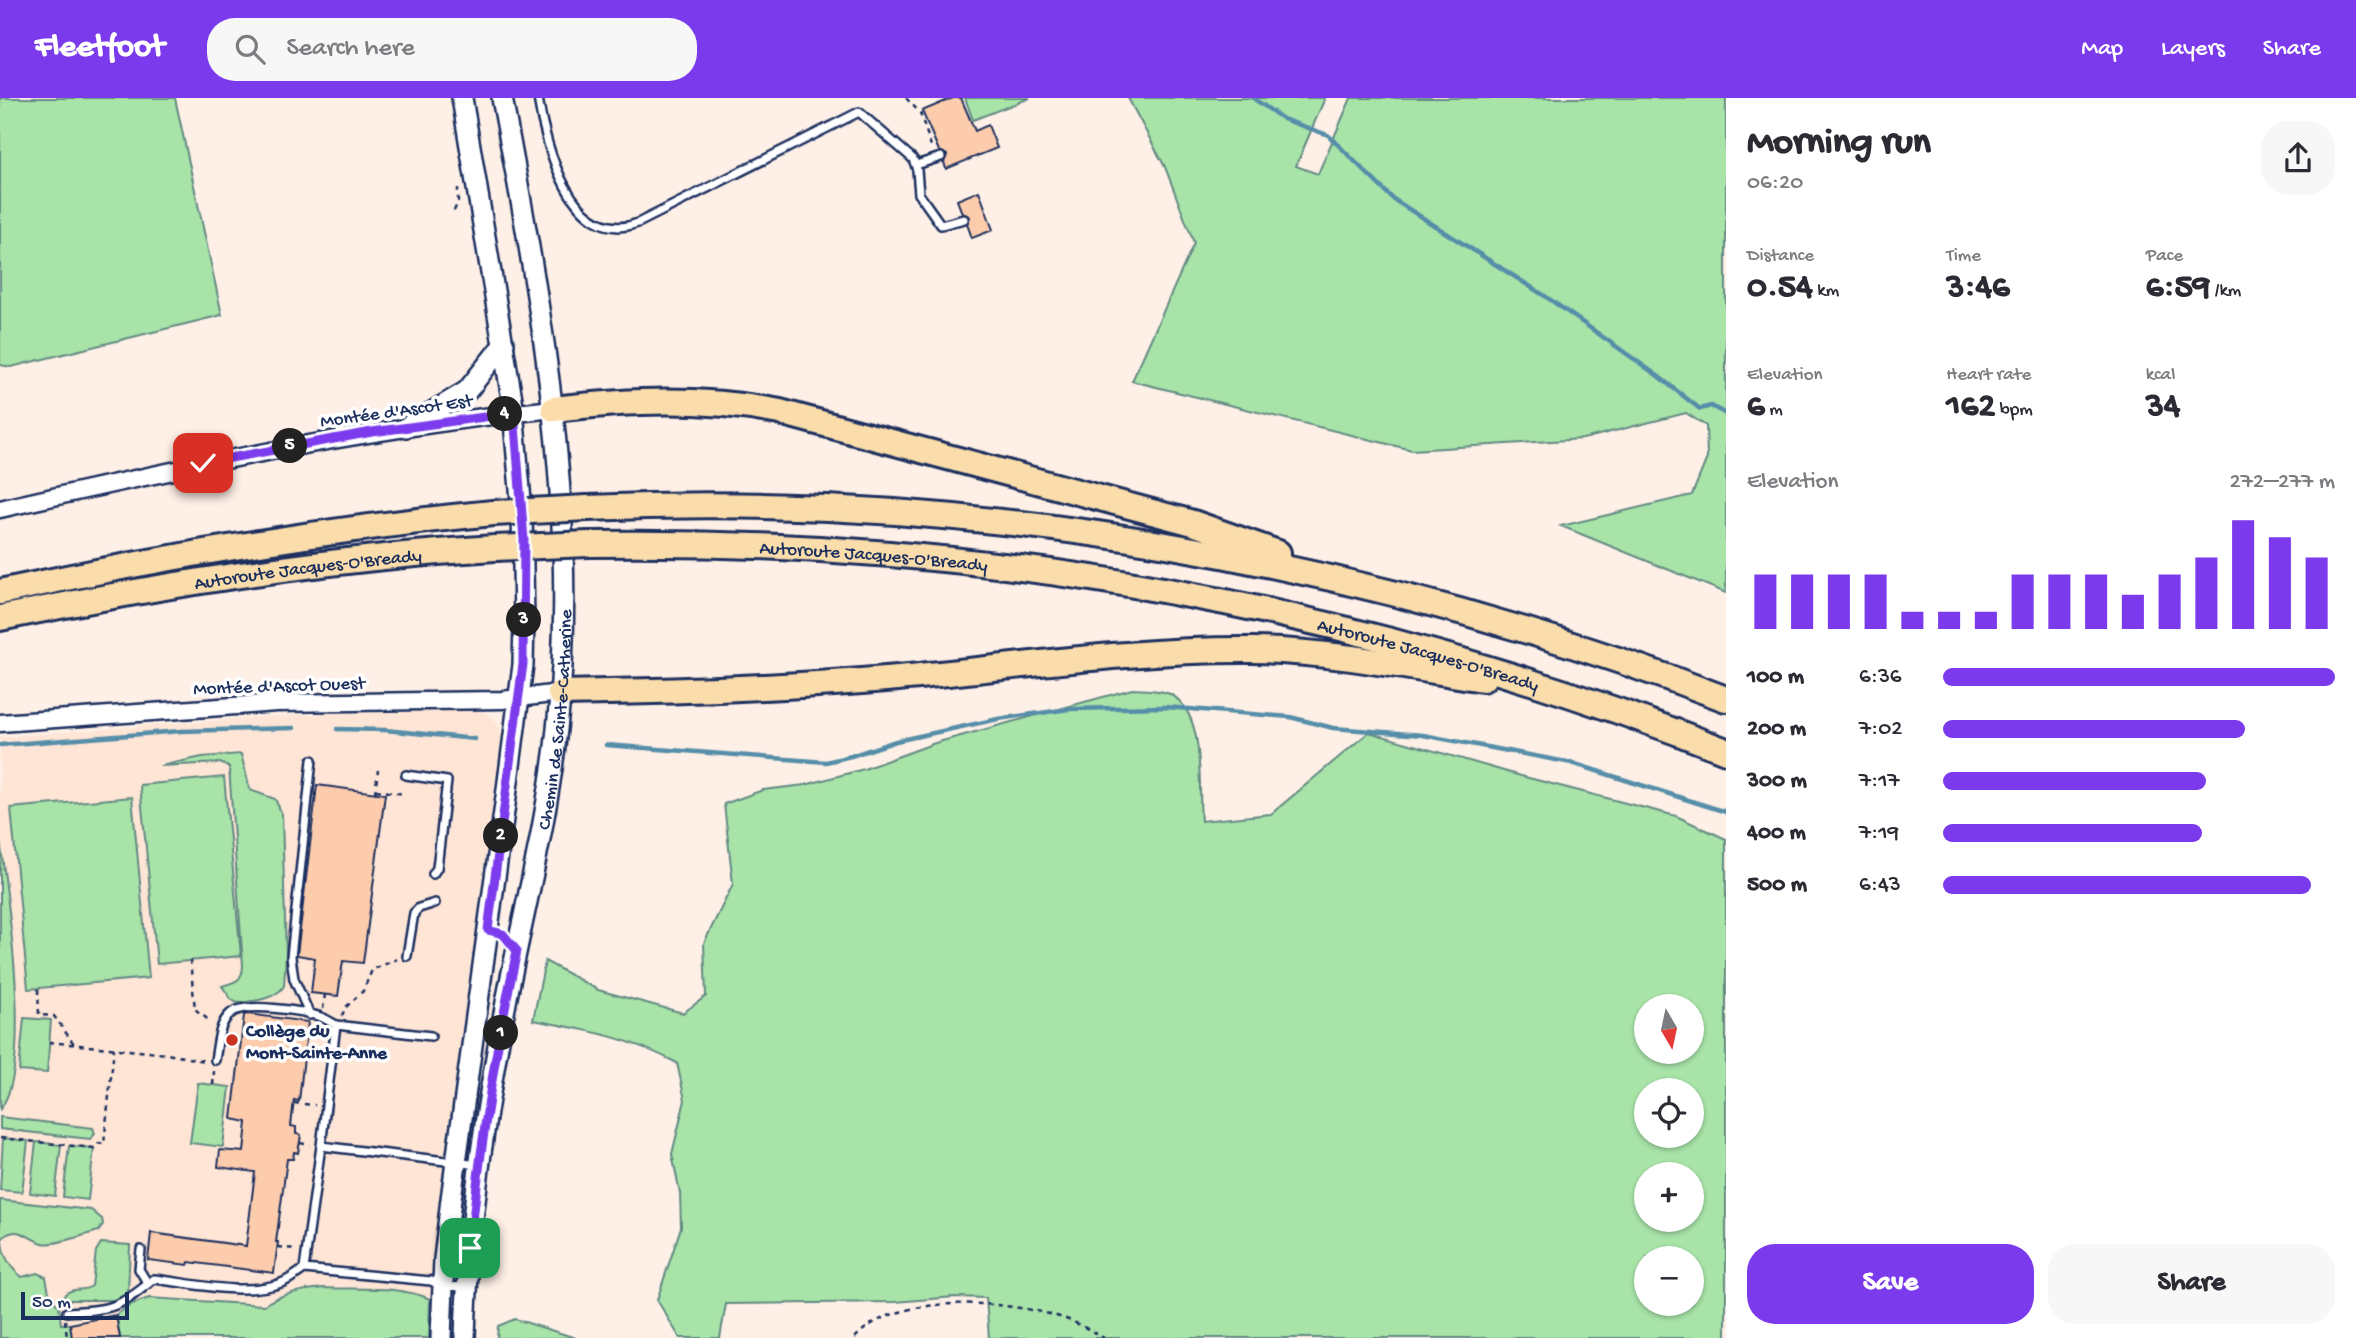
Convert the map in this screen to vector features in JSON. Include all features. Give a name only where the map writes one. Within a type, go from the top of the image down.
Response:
[{"type":"highway","points":[[554,409],[676,400],[780,412],[1193,523],[1388,591]]},
{"type":"highway","name":"Autoroute Jacques-O'Bready","points":[[0,592],[160,558],[265,540],[493,513],[674,506],[881,512],[1084,532],[1284,567],[1388,591],[1557,639],[1726,699]]},
{"type":"highway","name":"Autoroute Jacques-O'Bready","points":[[0,618],[137,590],[264,570],[390,556],[589,544],[827,548],[953,559],[1077,575],[1198,595],[1334,625],[1452,656],[1564,691],[1726,751]]},
{"type":"highway","points":[[560,693],[773,687],[1160,653],[1250,650],[1352,658],[1564,691]]},
{"type":"main road","name":"Chemin de Sainte-Catherine","points":[[441,1338],[442,1286],[455,1163],[523,664],[522,512],[514,413],[462,98]]},
{"type":"main road","name":"Chemin de Sainte-Catherine","points":[[465,1338],[472,1221],[506,1004],[546,808],[560,693],[564,617],[564,542],[554,409],[502,98]]},
{"type":"main road","points":[[407,427],[467,391],[504,344]]},
{"type":"street","name":"Montée d'Ascot Est","points":[[0,509],[232,457],[407,427],[554,409]]},
{"type":"street","name":"Montée d'Ascot Ouest","points":[[0,723],[276,703],[518,698],[560,693]]},
{"type":"lane","points":[[538,98],[547,140],[567,188],[588,216],[606,227],[622,228],[638,223],[859,112],[906,150],[916,164],[919,194],[941,225],[964,219]]},
{"type":"lane","points":[[916,164],[938,158]]},
{"type":"lane","points":[[310,1014],[294,979],[290,957],[312,760]]},
{"type":"lane","points":[[406,775],[447,781],[437,869],[433,874]]},
{"type":"lane","points":[[407,956],[414,913],[419,908],[435,903]]},
{"type":"lane","points":[[488,930],[503,934],[517,951]]},
{"type":"lane","points":[[215,1060],[221,1030],[231,1013],[246,1007],[310,1014],[336,1025],[431,1036]]},
{"type":"lane","points":[[304,1269],[336,1025]]},
{"type":"lane","points":[[321,1146],[480,1165]]},
{"type":"lane","points":[[141,1250],[139,1269],[148,1284]]},
{"type":"lane","points":[[67,1312],[104,1310],[118,1306],[154,1279],[253,1288],[281,1283],[304,1269],[467,1287]]},
{"type":"path","points":[[906,98],[920,113],[938,158]]},
{"type":"path","points":[[378,770],[375,791],[404,794]]},
{"type":"path","points":[[190,960],[195,1009],[221,1030]]},
{"type":"path","points":[[345,1008],[364,987],[372,970],[392,961]]},
{"type":"path","points":[[38,989],[39,1014],[54,1016],[74,1044]]},
{"type":"path","points":[[324,1005],[325,995]]},
{"type":"path","points":[[49,1042],[167,1054],[215,1063],[213,1085]]},
{"type":"path","points":[[0,1138],[93,1148],[99,1143],[104,1144],[114,1048]]},
{"type":"path","points":[[294,1103],[326,1107]]},
{"type":"path","points":[[300,1143],[311,1145]]},
{"type":"path","points":[[278,1247],[283,1247]]},
{"type":"path","points":[[855,1338],[870,1324],[892,1314],[969,1304],[1051,1314],[1077,1323],[1104,1338]]},
{"type":"path","points":[[67,1312],[67,1338]]},
{"type":"shaded area","name":"Collège du Mont-Sainte-Anne","points":[[477,711],[495,720],[500,728],[501,742],[440,1189],[429,1317],[157,1297],[116,1315],[120,1338],[0,1338],[0,1061],[13,942],[0,840],[0,737],[276,716]]},
{"type":"green space","points":[[0,98],[175,98],[222,315],[11,367],[0,365]]},
{"type":"green space","points":[[965,98],[1030,98],[973,120]]},
{"type":"green space","points":[[1128,98],[1325,98],[1296,166],[1318,174],[1351,98],[1726,98],[1726,593],[1561,526],[1692,495],[1707,458],[1706,426],[1686,413],[1583,439],[1412,450],[1132,381],[1194,243],[1165,167]]},
{"type":"green space","points":[[1132,689],[1156,690],[1170,694],[1182,704],[1190,717],[1198,752],[1201,821],[1271,814],[1369,732],[1521,776],[1676,816],[1726,839],[1726,1338],[989,1338],[986,1298],[955,1297],[895,1302],[726,1304],[720,1338],[680,1338],[657,1300],[681,1227],[680,1193],[672,1154],[685,1100],[677,1063],[624,1041],[533,1020],[545,961],[598,990],[683,1013],[706,996],[704,943],[733,884],[724,804],[763,790],[805,785],[864,769],[935,743]]},
{"type":"green space","points":[[241,754],[250,790],[275,799],[282,814],[286,955],[284,986],[280,991],[263,999],[237,1003],[222,986],[237,980],[243,966],[229,767],[220,763],[160,766],[202,757]]},
{"type":"green space","points":[[224,777],[241,956],[157,964],[140,785]]},
{"type":"green space","points":[[132,797],[149,978],[28,989],[11,808]]},
{"type":"green space","points":[[0,840],[12,939],[17,1021],[10,1088],[0,1109]]},
{"type":"green space","points":[[24,1018],[51,1020],[47,1073],[19,1071]]},
{"type":"green space","points":[[198,1083],[230,1087],[223,1147],[190,1143]]},
{"type":"green space","points":[[0,1117],[93,1128],[95,1134],[90,1139],[0,1129]]},
{"type":"green space","points":[[3,1138],[28,1141],[22,1192],[0,1190]]},
{"type":"green space","points":[[36,1142],[61,1145],[55,1196],[30,1193]]},
{"type":"green space","points":[[69,1146],[94,1148],[88,1200],[63,1197]]},
{"type":"green space","points":[[0,1200],[91,1210],[102,1219],[103,1224],[99,1231],[62,1241],[43,1243],[17,1232],[7,1234],[2,1239],[10,1265],[22,1277],[37,1273],[46,1277],[50,1298],[59,1306],[61,1324],[70,1324],[72,1338],[0,1338]]},
{"type":"green space","points":[[101,1243],[130,1245],[128,1293],[114,1300],[63,1300],[68,1292],[92,1286],[96,1251]]},
{"type":"green space","points":[[324,1288],[392,1290],[430,1299],[429,1338],[120,1338],[116,1315],[132,1304],[149,1298],[264,1305],[285,1295]]},
{"type":"green space","points":[[515,1319],[576,1338],[497,1338],[498,1326]]},
{"type":"building","points":[[953,98],[961,98],[975,131],[988,125],[997,148],[946,169],[944,162],[947,155],[939,151],[922,111]]},
{"type":"building","points":[[979,191],[993,230],[972,238],[967,224],[970,217],[962,213],[957,200]]},
{"type":"building","points":[[317,785],[385,794],[363,963],[343,961],[338,996],[311,993],[315,958],[297,955]]},
{"type":"building","points":[[244,1015],[308,1022],[299,1101],[294,1100],[291,1126],[296,1127],[296,1134],[301,1135],[298,1153],[294,1152],[293,1159],[287,1159],[274,1273],[189,1262],[188,1265],[148,1260],[151,1233],[246,1246],[255,1172],[218,1167],[220,1150],[244,1152],[247,1122],[232,1119]]},
{"type":"building","points":[[116,1315],[120,1338],[72,1338],[70,1324]]},
{"type":"waterway","points":[[1253,98],[1283,119],[1328,135],[1393,199],[1545,296],[1700,409],[1711,406],[1726,414]]},
{"type":"waterway","points":[[606,745],[826,762],[896,741],[998,719],[1069,709],[1165,707],[1290,717],[1333,728],[1423,735],[1572,763],[1726,812]]},
{"type":"waterway","points":[[0,745],[181,731],[294,728]]},
{"type":"waterway","points":[[337,729],[385,730],[475,739]]},
{"type":"place","name":"Collège du Mont-Sainte-Anne","points":[[232,1040]]},
{"type":"route","points":[[203,463],[372,432],[514,413],[524,540],[523,664],[488,930],[503,934],[517,951],[480,1165],[470,1248]]}]
